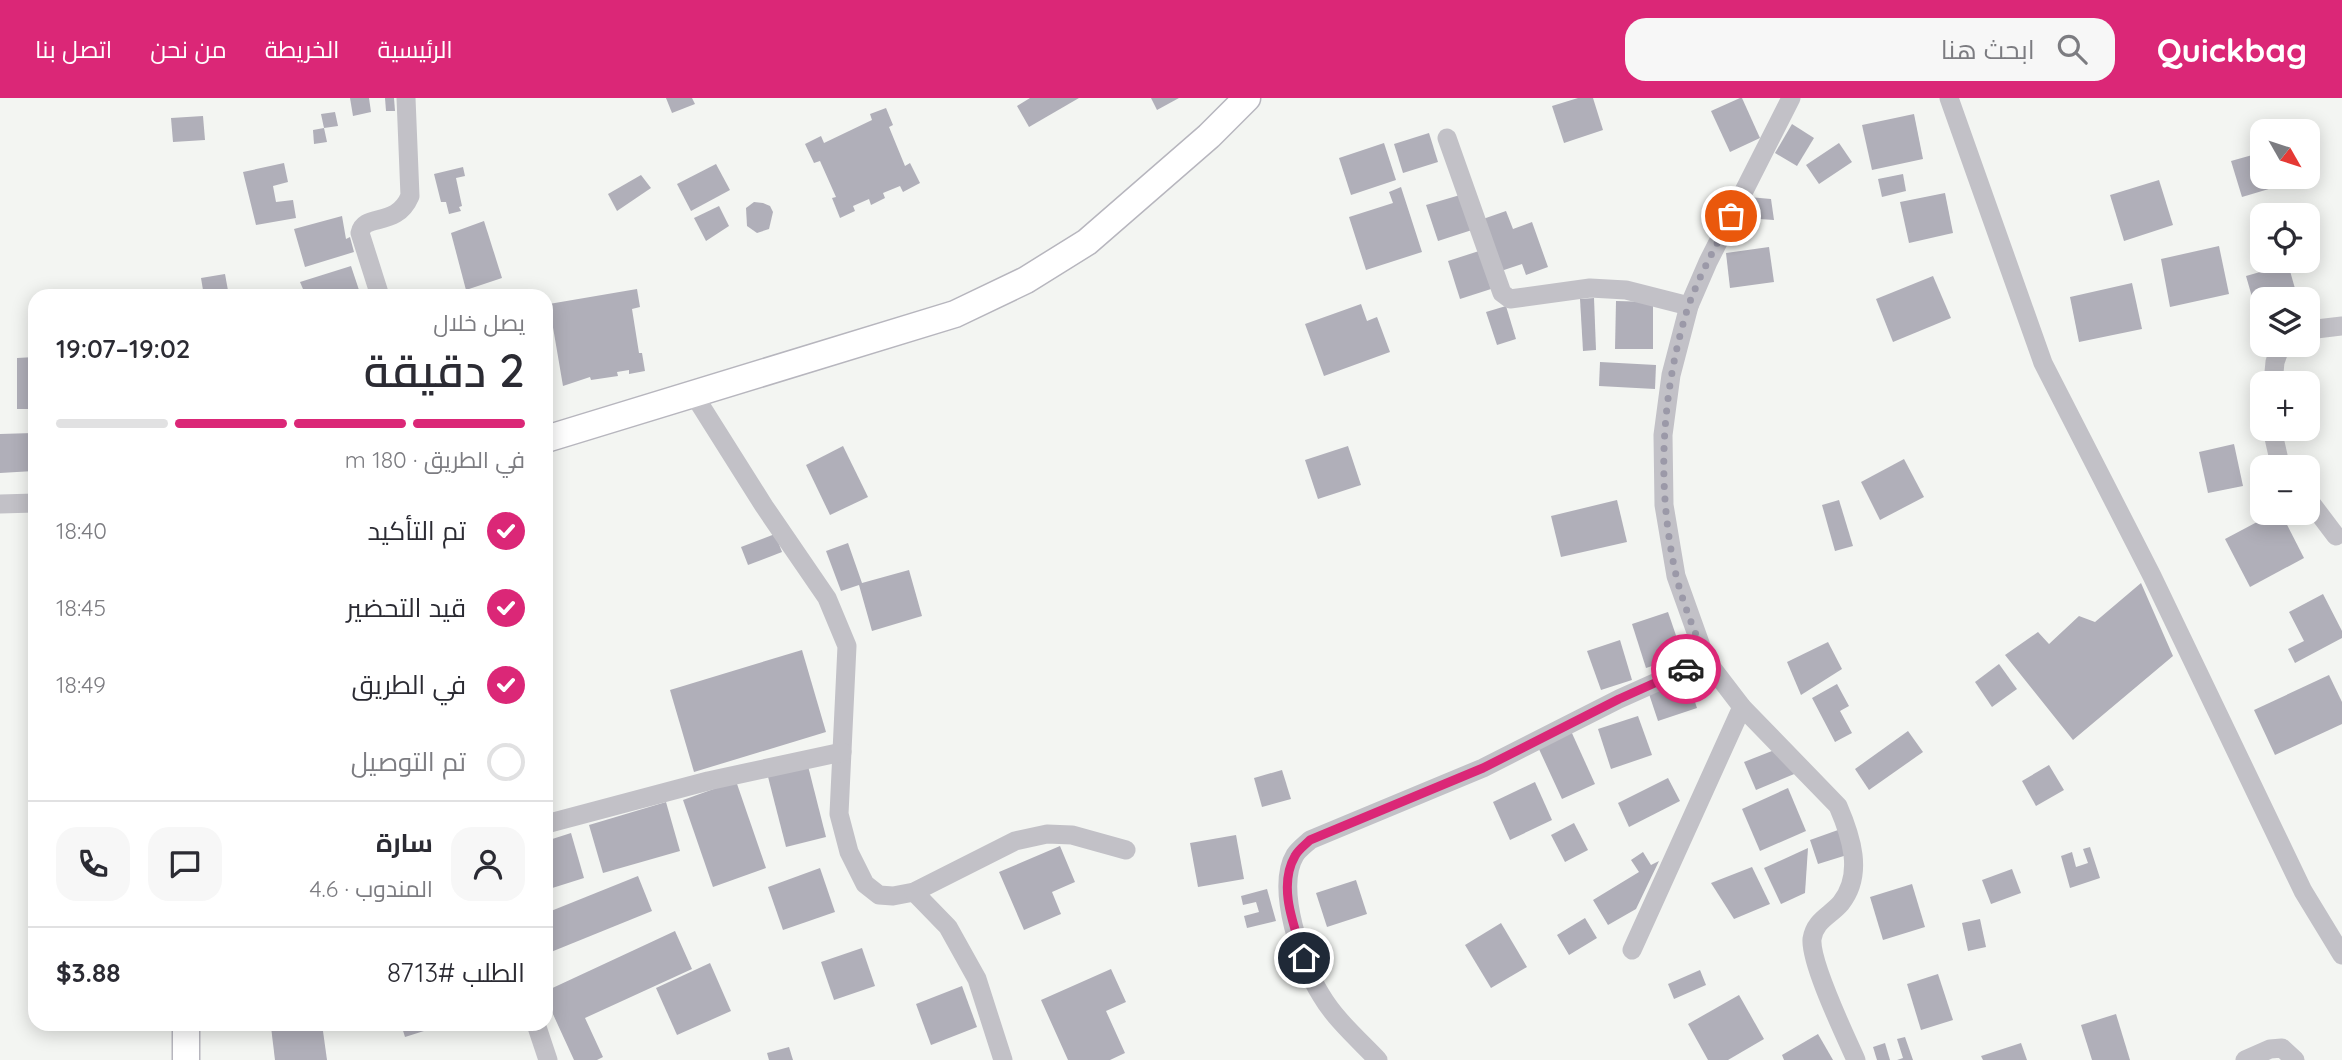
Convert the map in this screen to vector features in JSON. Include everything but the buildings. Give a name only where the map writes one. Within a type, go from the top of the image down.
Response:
[{"type":"street","points":[[378,289],[360,233],[365,223],[398,214],[410,196],[407,98]]},
{"type":"street","points":[[553,437],[955,314],[1026,280],[1087,242],[1209,136],[1247,98]]},
{"type":"street","points":[[1791,98],[1708,262],[1689,306],[1671,375],[1663,435],[1664,505],[1676,576],[1706,660],[1742,707],[1838,806],[1846,824],[1854,857],[1851,886],[1841,903],[1816,925],[1812,942],[1815,961],[1856,1060]]},
{"type":"street","points":[[1949,98],[2043,363],[2152,576],[2303,891],[2342,955]]},
{"type":"street","points":[[1447,138],[1502,293],[1506,297],[1510,299],[1590,288],[1626,290],[1689,306]]},
{"type":"street","points":[[2320,329],[2342,326]]},
{"type":"street","points":[[694,395],[764,506],[827,598],[847,646],[839,814],[849,852],[864,884],[879,895],[893,897],[914,892],[1015,841],[1047,834],[1072,835],[1126,850]]},
{"type":"street","points":[[0,504],[28,503]]},
{"type":"street","points":[[2320,515],[2336,536]]},
{"type":"street","points":[[1378,1060],[1320,995],[1304,958],[1288,903],[1289,877],[1295,855],[1310,840],[1483,768],[1619,699],[1706,660]]},
{"type":"street","points":[[1632,950],[1742,707]]},
{"type":"street","points":[[553,822],[708,781],[842,752]]},
{"type":"street","points":[[914,892],[948,927],[977,979],[1003,1060]]},
{"type":"street","points":[[186,1031],[186,1060]]},
{"type":"street","points":[[538,1031],[548,1060]]},
{"type":"street","points":[[2245,1060],[2270,1049],[2282,1048],[2295,1060]]},
{"type":"way so far","points":[[1686,669],[1706,660],[1676,576],[1664,505],[1663,435],[1671,375],[1689,306],[1731,216]]},
{"type":"route","points":[[1304,958],[1288,903],[1289,877],[1295,855],[1310,840],[1483,768],[1619,699],[1686,669]]}]
